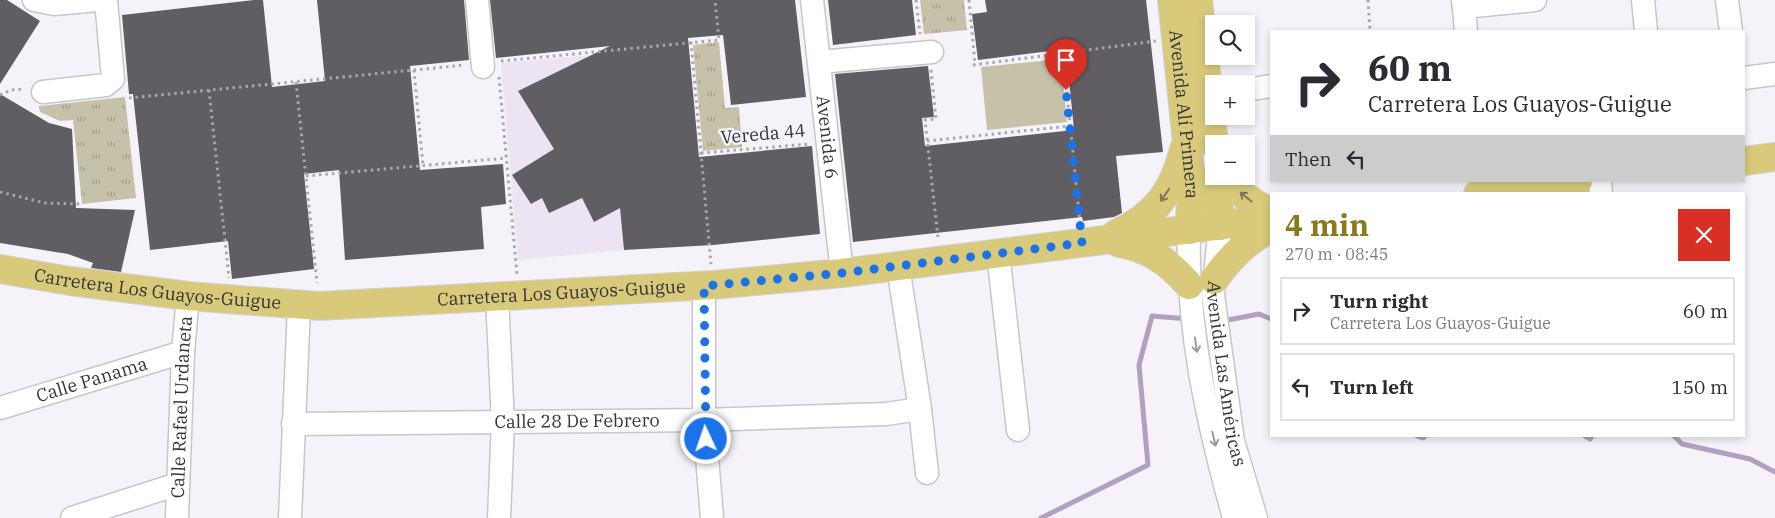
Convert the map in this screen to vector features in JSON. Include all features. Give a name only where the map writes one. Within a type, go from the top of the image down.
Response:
[{"type":"main road","name":"Avenida Alí Primera","points":[[1172,0],[1192,191],[1189,230]]},
{"type":"main road","name":"Avenida Alí Primera","points":[[1198,0],[1208,75]]},
{"type":"main road","points":[[1092,242],[1143,220],[1160,204],[1172,186],[1180,165],[1186,133]]},
{"type":"main road","points":[[1745,161],[1775,157]]},
{"type":"main road","points":[[1493,192],[1570,182]]},
{"type":"main road","name":"Avenida Alí Primera","points":[[1218,185],[1220,226]]},
{"type":"main road","points":[[1234,185],[1241,194],[1258,207],[1270,211]]},
{"type":"main road","name":"Carretera Los Guayos-Guigue","points":[[0,269],[70,281],[188,296],[309,306],[708,285],[842,273],[1270,219]]},
{"type":"main road","points":[[1092,242],[1140,247],[1157,255],[1201,290],[1249,241],[1270,229]]},
{"type":"street","points":[[34,0],[54,4],[98,0]]},
{"type":"street","points":[[36,90],[106,85],[113,79],[106,0]]},
{"type":"street","points":[[477,0],[488,64]]},
{"type":"street","name":"Avenida 6","points":[[812,0],[819,62],[819,119],[828,142],[842,273]]},
{"type":"street","points":[[1466,30],[1464,4],[1535,0]]},
{"type":"street","points":[[1643,0],[1646,30]]},
{"type":"street","points":[[1727,0],[1731,30]]},
{"type":"street","points":[[819,62],[928,52]]},
{"type":"street","points":[[1745,78],[1775,74]]},
{"type":"street","points":[[1255,89],[1270,86]]},
{"type":"street","name":"Avenida Las Américas","points":[[1220,226],[1201,290],[1203,391],[1234,518]]},
{"type":"street","name":"Avenida Las Américas","points":[[1189,230],[1201,290],[1225,389],[1233,441],[1256,518]]},
{"type":"street","points":[[998,253],[1018,430]]},
{"type":"street","points":[[898,266],[920,409],[927,473]]},
{"type":"street","points":[[708,285],[704,420],[712,518]]},
{"type":"street","name":"Calle Rafael Urdaneta","points":[[177,518],[183,352],[188,296]]},
{"type":"street","points":[[499,518],[508,296]]},
{"type":"street","points":[[290,518],[293,424],[309,306]]},
{"type":"street","name":"Calle Panama","points":[[0,408],[183,352]]},
{"type":"street","name":"Calle 28 De Febrero","points":[[293,424],[704,420],[886,414],[920,409]]},
{"type":"street","points":[[72,518],[178,484]]},
{"type":"path","points":[[129,98],[720,40],[715,0]]},
{"type":"path","points":[[916,0],[928,52],[936,119],[925,120],[940,261]]},
{"type":"path","points":[[968,0],[974,64],[1176,39]]},
{"type":"path","points":[[1368,0],[1370,30]]},
{"type":"path","points":[[691,42],[701,153],[708,285]]},
{"type":"path","points":[[1063,53],[1070,126],[1092,242]]},
{"type":"path","points":[[488,64],[507,158],[508,296]]},
{"type":"path","points":[[414,70],[423,166]]},
{"type":"path","points":[[296,82],[306,176],[309,306]]},
{"type":"path","points":[[0,95],[12,90],[36,90]]},
{"type":"path","points":[[209,90],[232,299]]},
{"type":"path","points":[[927,141],[1070,126]]},
{"type":"path","name":"Vereda 44","points":[[701,153],[828,142]]},
{"type":"path","points":[[306,176],[507,158]]},
{"type":"path","points":[[0,192],[45,203],[82,204]]},
{"type":"shaded area","points":[[606,54],[624,250],[518,260],[501,63]]},
{"type":"green space","points":[[920,0],[964,0],[967,30],[924,34]]},
{"type":"green space","points":[[719,42],[725,108],[739,107],[742,147],[703,151],[693,45]]},
{"type":"green space","points":[[1061,59],[1067,122],[987,130],[981,67]]},
{"type":"green space","points":[[125,97],[136,198],[82,204],[73,120],[60,121],[40,112],[39,106]]},
{"type":"building","points":[[0,0],[7,0],[40,21],[0,84]]},
{"type":"building","points":[[263,0],[272,87],[325,81],[317,0],[464,0],[469,60],[410,66],[420,170],[503,164],[506,204],[481,207],[484,249],[345,260],[339,170],[304,174],[314,269],[232,279],[228,241],[150,250],[133,94],[129,94],[122,15]]},
{"type":"building","points":[[490,0],[795,0],[806,97],[731,105],[723,35],[688,38],[699,157],[812,146],[820,234],[713,245],[624,250],[620,208],[594,222],[582,198],[549,213],[542,198],[531,204],[512,175],[554,149],[518,91],[610,46],[496,58]]},
{"type":"building","points":[[828,0],[912,0],[916,35],[833,45]]},
{"type":"building","points":[[985,0],[1146,0],[1163,152],[1116,156],[1122,213],[1114,217],[1083,221],[1082,217],[853,242],[835,74],[928,66],[934,117],[922,118],[925,146],[1074,130],[1066,49],[978,60],[972,14],[987,12]]},
{"type":"building","points":[[0,94],[49,123],[72,129],[76,208],[135,210],[121,272],[91,268],[93,263],[68,254],[0,243]]},
{"type":"waterway","points":[[1223,321],[1259,314],[1270,319]]},
{"type":"waterway","points":[[1041,518],[1148,465],[1139,365],[1152,316],[1188,319]]},
{"type":"waterway","points":[[1420,437],[1424,437]]},
{"type":"waterway","points":[[1587,437],[1590,439],[1591,437]]},
{"type":"waterway","points":[[1675,437],[1682,444],[1750,459],[1775,472]]},
{"type":"route","points":[[706,439],[704,420],[704,286],[842,273],[1082,243],[1066,90]]}]
